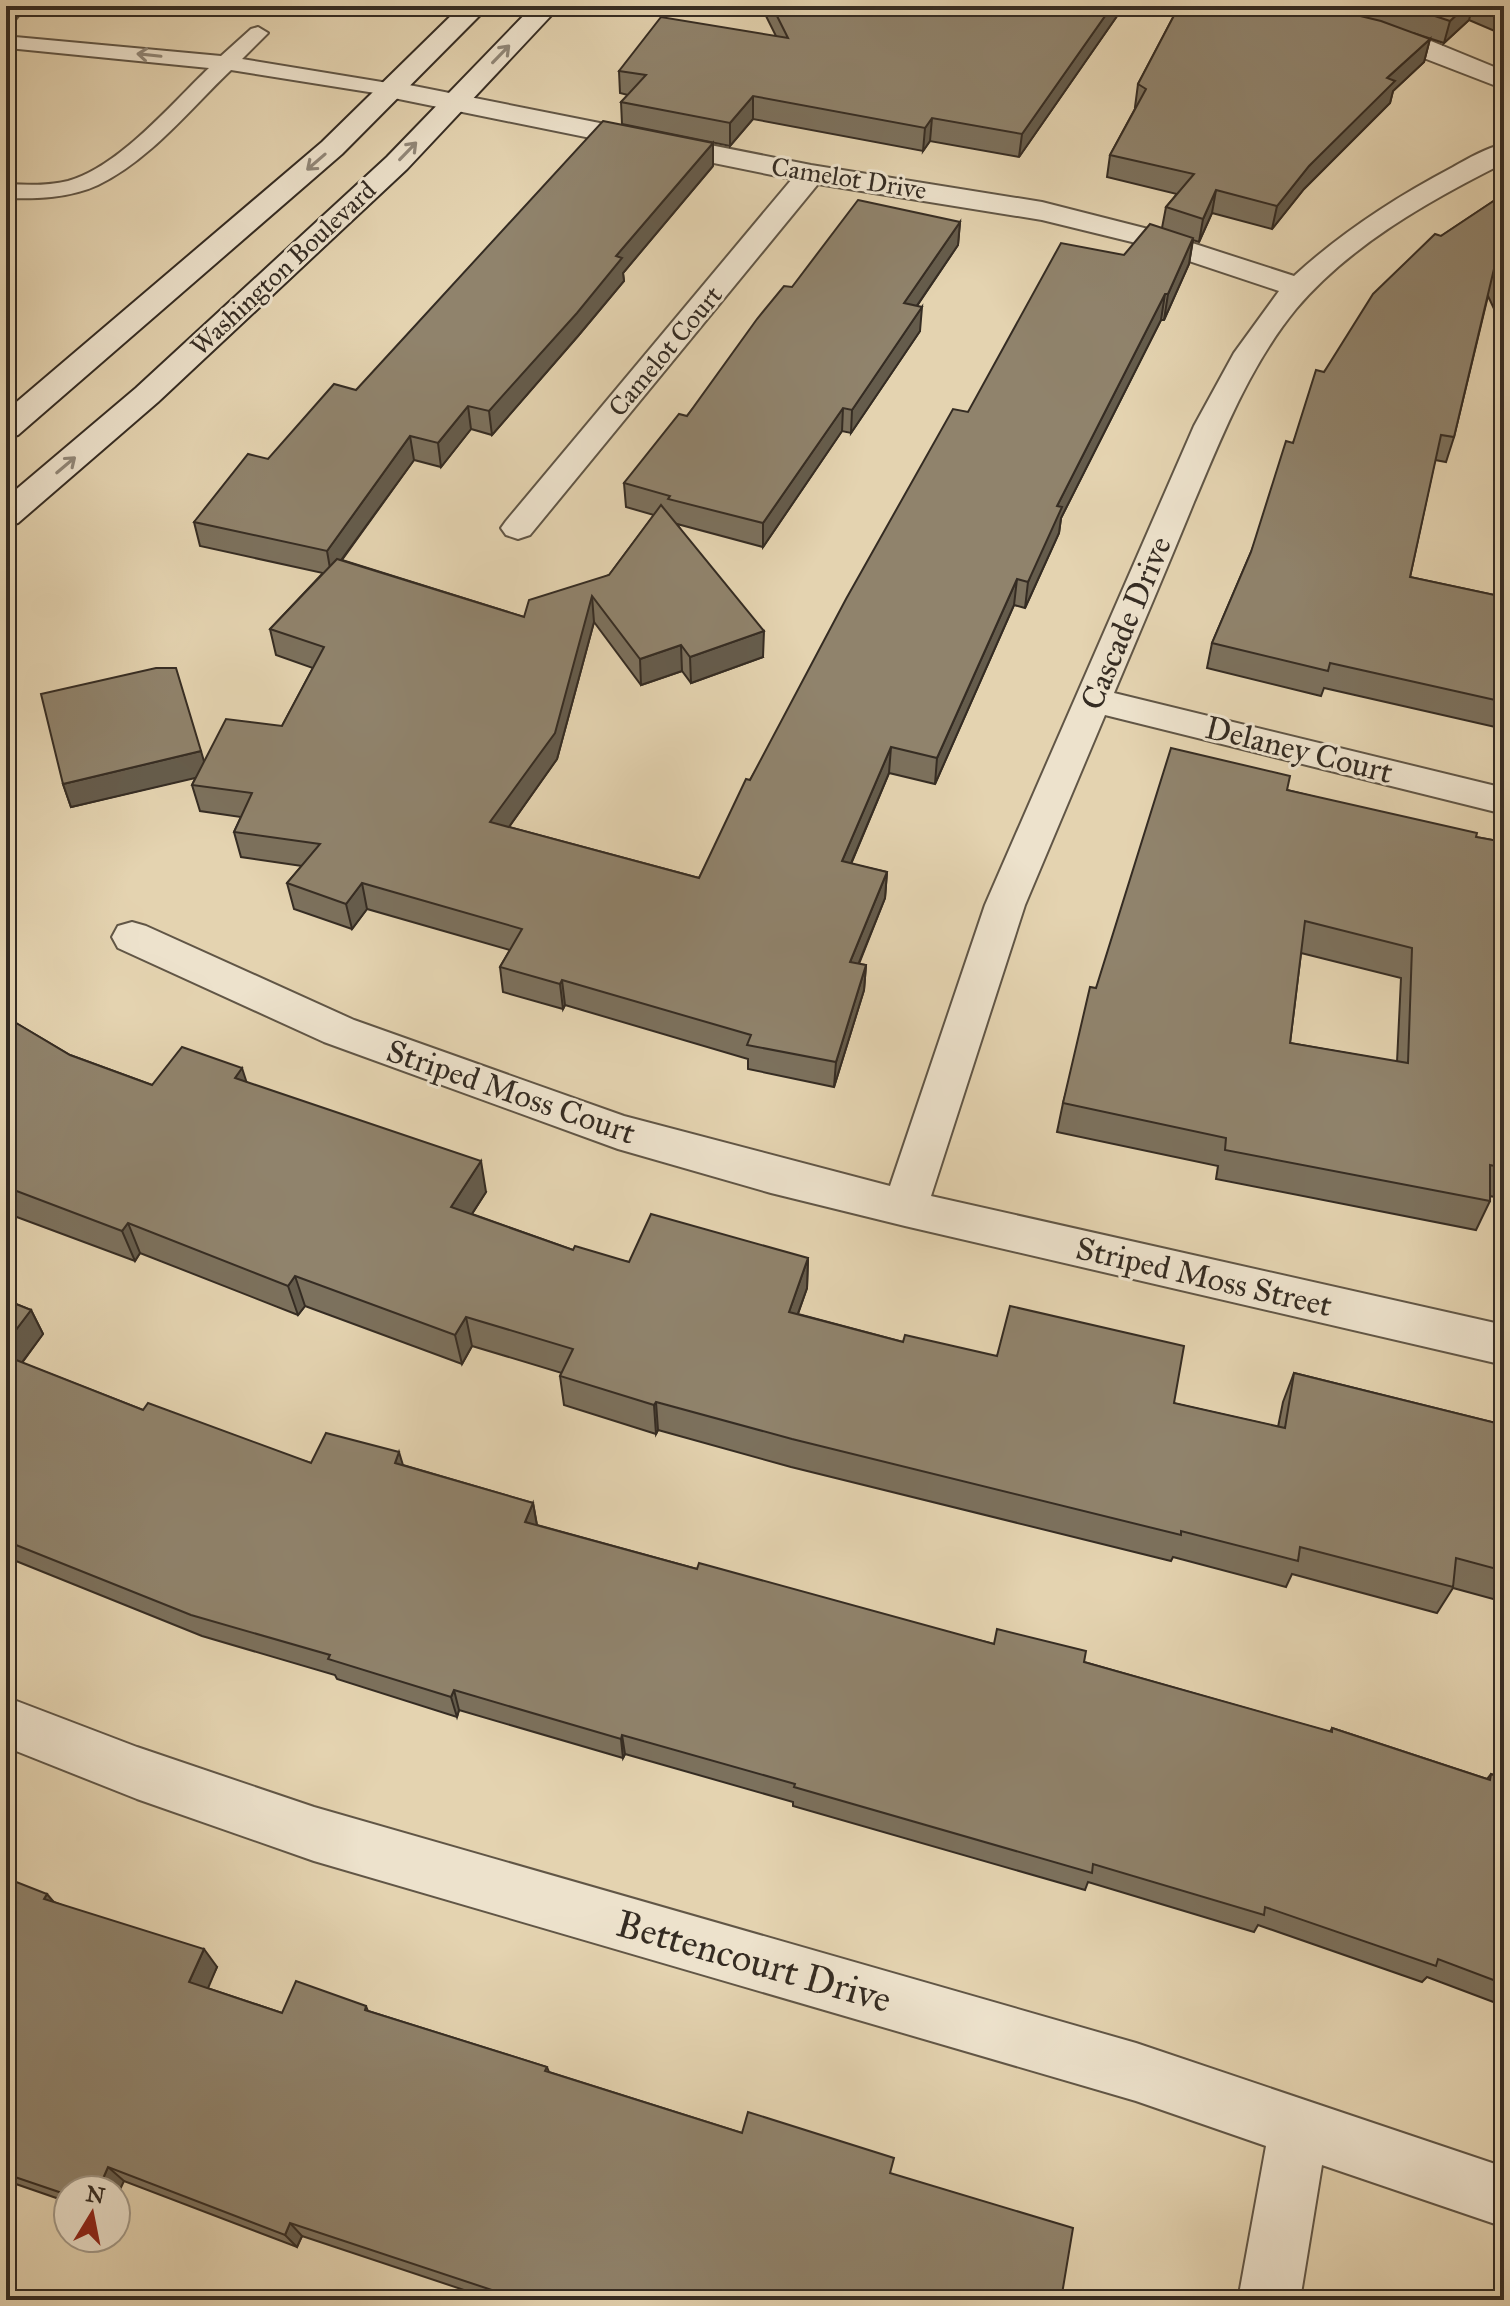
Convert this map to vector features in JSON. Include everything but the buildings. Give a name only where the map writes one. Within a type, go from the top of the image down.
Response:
[{"type":"street","name":"Washington Boulevard","points":[[6,428],[216,250],[394,90],[476,6]]},
{"type":"street","name":"Washington Boulevard","points":[[6,516],[114,424],[397,163],[547,6]]},
{"type":"street","points":[[1264,6],[1390,33],[1462,60],[1504,81]]},
{"type":"street","name":"Camelot Drive","points":[[394,90],[811,174],[1042,211],[1142,236],[1299,288]]},
{"type":"street","name":"Cascade Drive","points":[[905,1208],[1005,905],[1210,426],[1249,355],[1299,288],[1357,240],[1447,180],[1504,152]]},
{"type":"street","name":"Camelot Court","points":[[518,528],[811,174]]},
{"type":"street","name":"Delaney Court","points":[[1094,700],[1504,801]]},
{"type":"street","name":"Striped Moss Court","points":[[132,937],[339,1031],[618,1132],[771,1175],[905,1208]]},
{"type":"street","name":"Striped Moss Street","points":[[905,1208],[1504,1345]]},
{"type":"street","name":"Bettencourt Drive","points":[[6,1722],[137,1773],[314,1834],[1136,2072],[1504,2197]]},
{"type":"street","points":[[1269,2300],[1299,2126]]},
{"type":"lane","points":[[6,18],[16,6]]},
{"type":"lane","points":[[6,191],[36,192],[90,180],[116,165],[258,33]]},
{"type":"lane","points":[[6,38],[8,42],[226,63],[394,90]]}]
